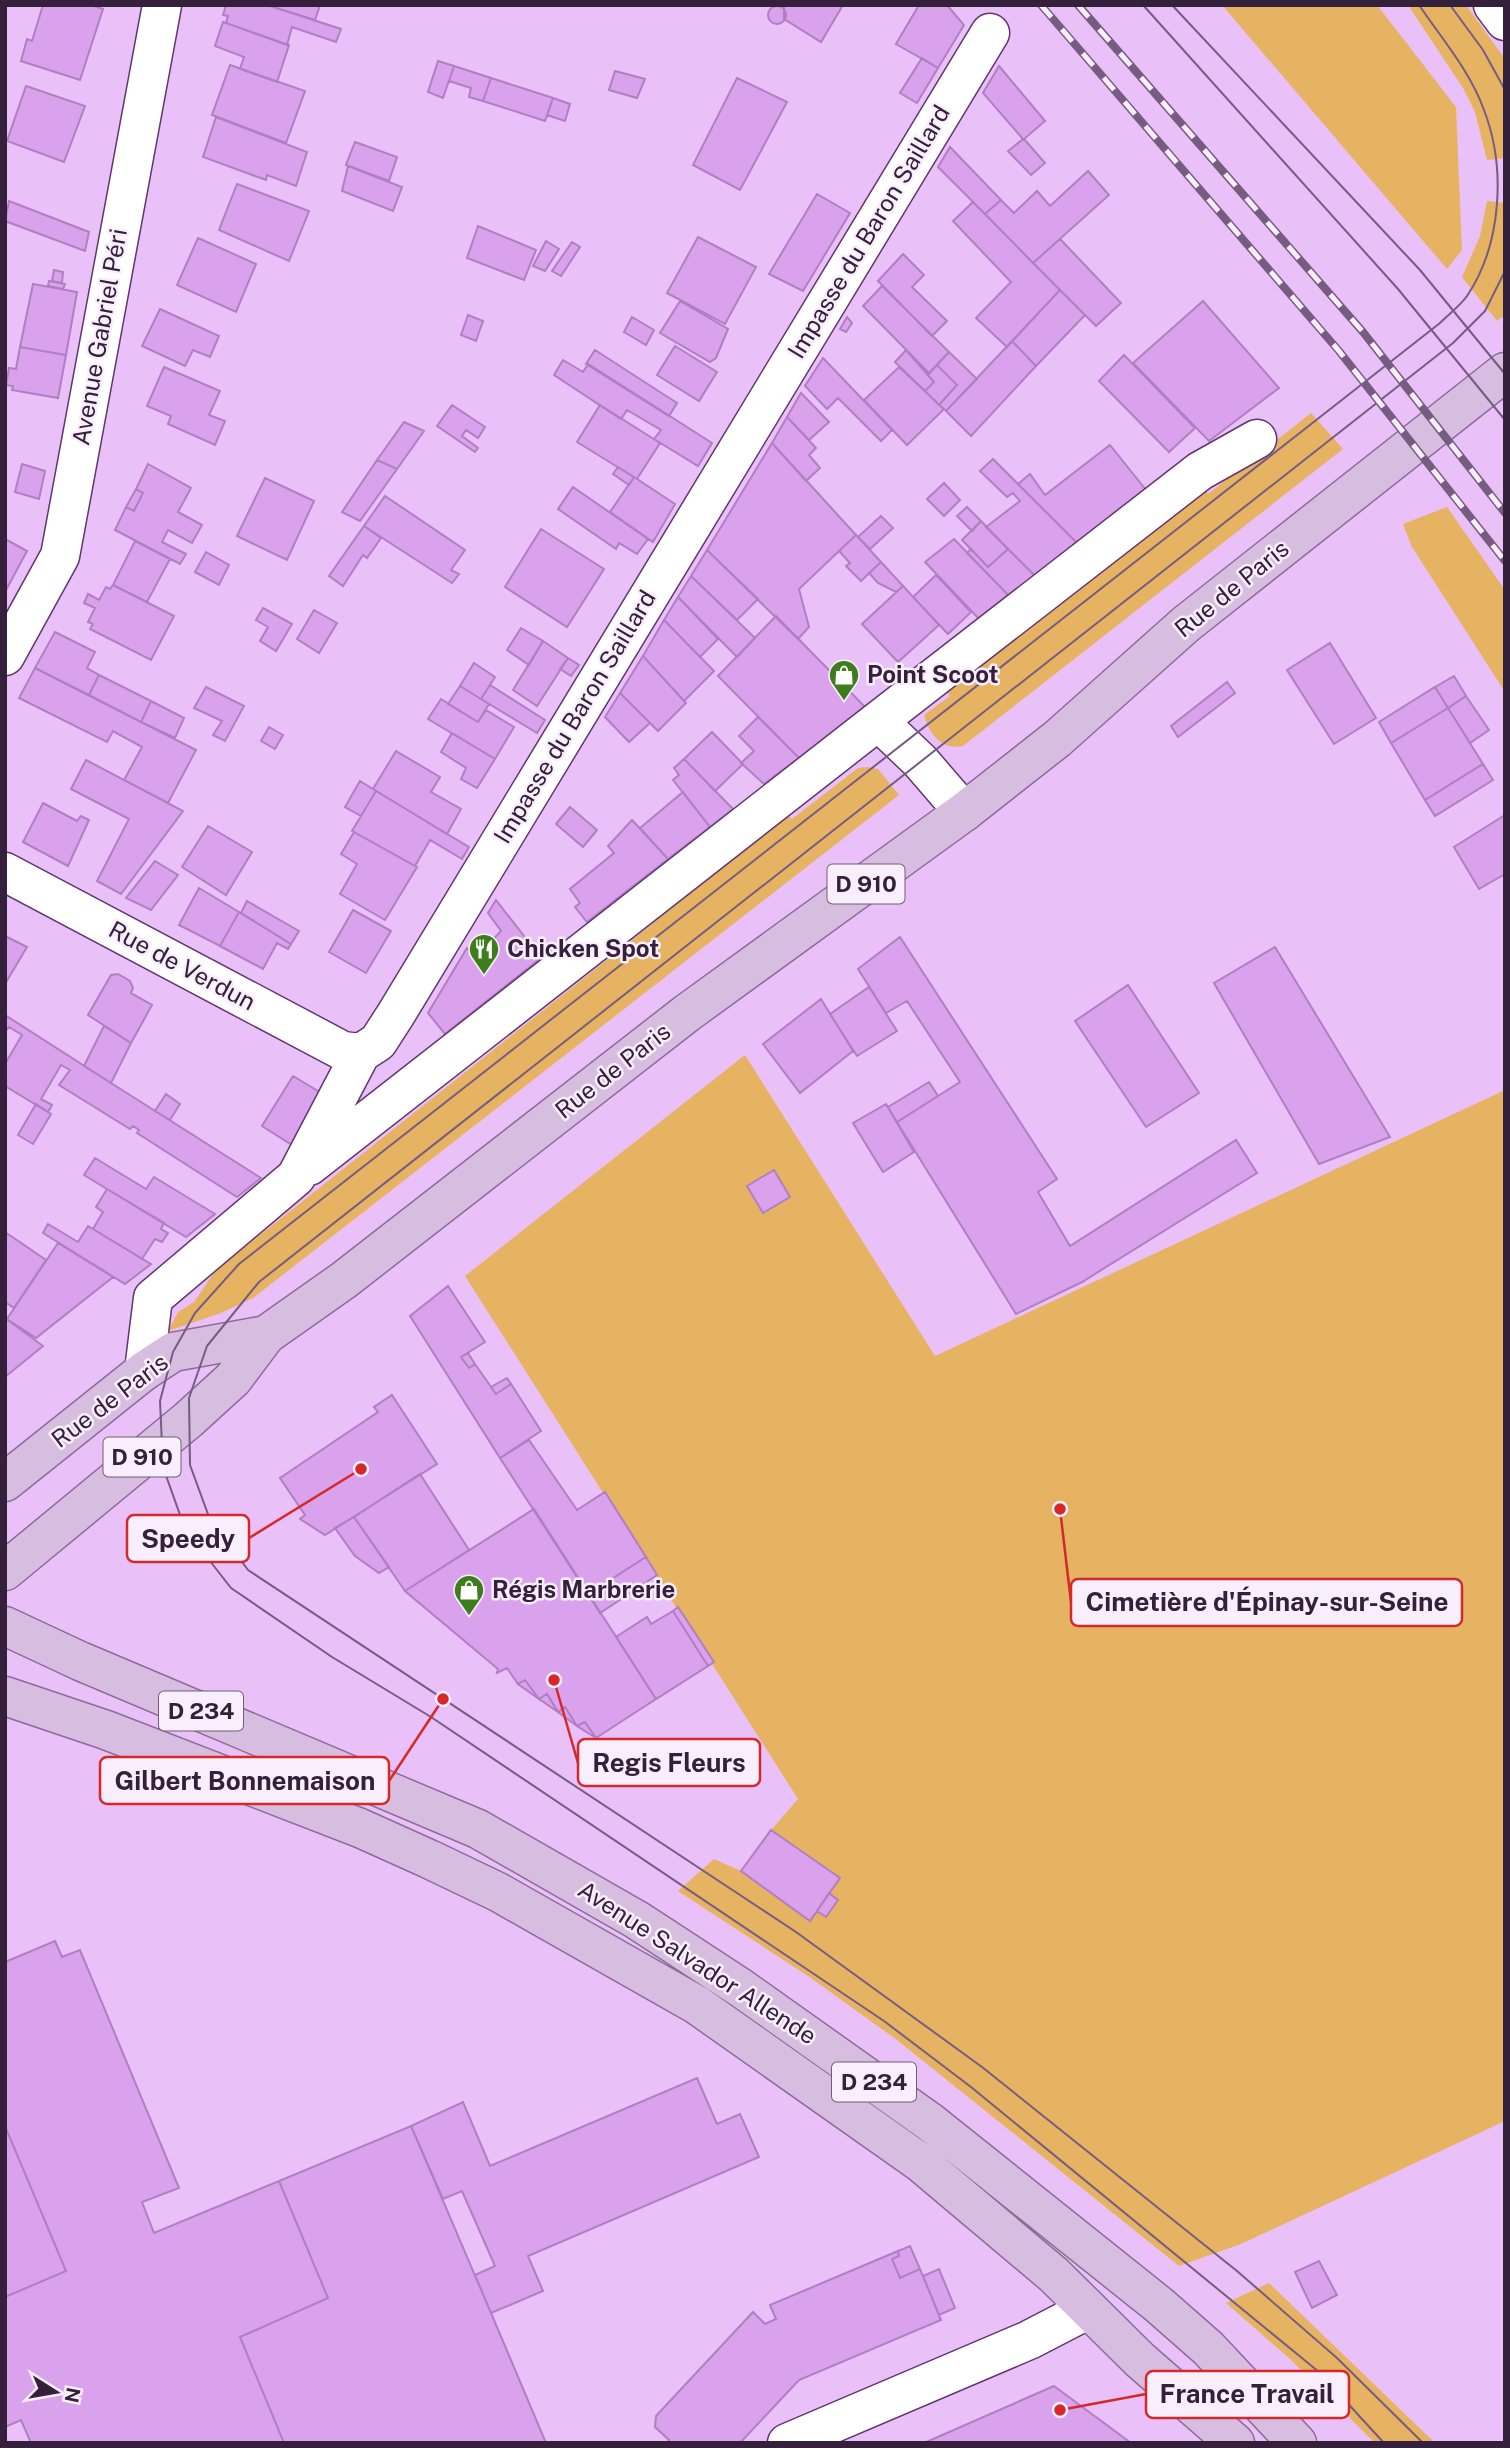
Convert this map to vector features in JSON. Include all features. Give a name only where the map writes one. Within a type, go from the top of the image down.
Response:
[{"type":"main road","name":"Rue de Paris","points":[[5,1570],[197,1412],[233,1379],[266,1335],[355,1272],[687,1013],[964,813],[1057,739],[1186,624],[1505,372]]},
{"type":"main road","name":"Rue de Paris","points":[[5,1482],[144,1371],[173,1352],[266,1335]]},
{"type":"main road","name":"Avenue Salvador Allende","points":[[5,1626],[80,1661],[478,1829],[637,1920],[741,1988],[930,2122],[1159,2305],[1208,2348],[1297,2443]]},
{"type":"main road","name":"Avenue Salvador Allende","points":[[5,1696],[106,1730],[360,1828],[498,1892],[697,2005],[921,2163],[1033,2256],[1087,2310],[1235,2443]]},
{"type":"street","name":"Avenue Gabriel Péri","points":[[5,656],[60,556],[162,5]]},
{"type":"street","points":[[1493,5],[1505,21]]},
{"type":"street","name":"Impasse du Baron Saillard","points":[[144,1371],[153,1298],[296,1177],[361,1053],[378,1042],[396,1014],[990,33]]},
{"type":"street","points":[[296,1177],[1200,471],[1257,439]]},
{"type":"street","points":[[878,721],[920,761],[964,813]]},
{"type":"street","name":"Rue de Verdun","points":[[5,872],[343,1051],[361,1053]]},
{"type":"street","points":[[787,2443],[1029,2340],[1087,2310]]},
{"type":"shaded area","points":[[1222,5],[1377,5],[1456,107],[1462,250],[1447,269]]},
{"type":"shaded area","points":[[1408,5],[1466,5],[1505,59],[1505,158],[1487,160],[1475,112],[1463,88]]},
{"type":"shaded area","points":[[1487,201],[1505,203],[1505,315],[1497,321],[1462,277],[1480,236]]},
{"type":"shaded area","points":[[1311,413],[1343,449],[963,746],[948,746],[937,740],[924,715],[950,696],[942,686],[1202,486],[1208,494]]},
{"type":"shaded area","points":[[1447,507],[1505,590],[1505,692],[1412,547],[1403,524]]},
{"type":"shaded area","points":[[858,768],[878,769],[899,795],[253,1298],[221,1313],[168,1331],[178,1312],[194,1302],[216,1270],[656,921],[651,913],[785,812],[792,819]]},
{"type":"shaded area","points":[[745,1055],[935,1356],[1505,1090],[1505,2121],[1241,2244],[1179,2266],[897,2040],[811,1978],[678,1891],[714,1859],[741,1871],[798,1799],[465,1276]]},
{"type":"shaded area","points":[[1269,2283],[1435,2443],[1375,2443],[1290,2359],[1226,2303]]},
{"type":"building","points":[[43,5],[91,5],[103,9],[80,80],[21,61],[27,39],[32,41]]},
{"type":"building","points":[[226,5],[267,5],[341,29],[336,42],[292,27],[287,45],[226,23],[228,16],[223,15]]},
{"type":"building","points":[[267,5],[320,5],[315,20]]},
{"type":"building","points":[[784,5],[843,5],[821,42],[784,19]]},
{"type":"building","points":[[919,5],[947,5],[964,25],[938,68],[896,44]]},
{"type":"building","points":[[777,6],[783,9],[786,15],[783,21],[777,24],[771,21],[768,15],[771,9]]},
{"type":"building","points":[[223,22],[289,45],[277,82],[240,69],[244,57],[215,46]]},
{"type":"building","points":[[922,58],[938,68],[917,103],[900,93]]},
{"type":"building","points":[[438,61],[454,66],[443,98],[428,92]]},
{"type":"building","points":[[230,65],[305,91],[286,143],[212,115]]},
{"type":"building","points":[[454,66],[491,78],[483,101],[469,97],[471,88],[449,81]]},
{"type":"building","points":[[999,66],[1045,121],[1024,139],[1045,163],[1031,175],[1008,151],[1023,139],[983,93]]},
{"type":"building","points":[[615,71],[645,79],[637,98],[609,90]]},
{"type":"building","points":[[491,78],[553,98],[545,121],[483,101]]},
{"type":"building","points":[[737,78],[787,102],[740,190],[693,165]]},
{"type":"building","points":[[26,86],[85,106],[64,162],[7,141]]},
{"type":"building","points":[[553,98],[570,104],[565,121],[547,115]]},
{"type":"building","points":[[216,117],[307,152],[296,186],[267,175],[266,180],[203,157]]},
{"type":"building","points":[[355,142],[397,157],[389,181],[346,165]]},
{"type":"building","points":[[950,147],[1001,200],[985,214],[938,167]]},
{"type":"building","points":[[348,166],[402,187],[393,211],[342,191]]},
{"type":"building","points":[[1088,171],[1109,195],[1033,263],[985,214],[1001,200],[1014,213],[1037,191],[1050,206]]},
{"type":"building","points":[[237,184],[309,211],[289,261],[219,230]]},
{"type":"building","points":[[817,194],[850,213],[803,291],[769,274]]},
{"type":"building","points":[[9,201],[89,232],[85,251],[5,221]]},
{"type":"building","points":[[973,202],[1060,290],[1007,347],[976,318],[1011,282],[953,221]]},
{"type":"building","points":[[478,226],[536,250],[524,280],[467,258]]},
{"type":"building","points":[[698,237],[756,267],[725,324],[667,293]]},
{"type":"building","points":[[198,238],[256,264],[236,312],[177,285]]},
{"type":"building","points":[[1060,239],[1121,303],[1096,326],[1033,263]]},
{"type":"building","points":[[546,241],[559,249],[545,271],[533,266]]},
{"type":"building","points":[[572,242],[580,247],[561,276],[552,271]]},
{"type":"building","points":[[903,254],[924,275],[912,287],[947,321],[932,336],[878,281]]},
{"type":"building","points":[[54,270],[63,272],[62,283],[52,281]]},
{"type":"building","points":[[49,281],[65,284],[63,289],[48,286]]},
{"type":"building","points":[[33,284],[77,292],[66,355],[20,347]]},
{"type":"building","points":[[882,286],[949,352],[929,373],[863,306]]},
{"type":"building","points":[[1060,290],[1085,315],[1036,366],[1012,341]]},
{"type":"building","points":[[680,301],[728,329],[716,358],[710,362],[660,333]]},
{"type":"building","points":[[1203,301],[1279,388],[1209,441],[1133,363]]},
{"type":"building","points":[[160,309],[219,336],[210,357],[193,350],[185,366],[142,346]]},
{"type":"building","points":[[468,315],[483,321],[476,341],[461,335]]},
{"type":"building","points":[[632,317],[654,330],[646,345],[624,332]]},
{"type":"building","points":[[847,317],[852,323],[846,332],[840,329]]},
{"type":"building","points":[[1012,341],[1036,366],[971,436],[946,411]]},
{"type":"building","points":[[675,346],[717,372],[699,401],[657,375]]},
{"type":"building","points":[[20,347],[66,355],[58,398],[12,390],[13,386],[6,385],[9,368],[16,369]]},
{"type":"building","points":[[595,350],[677,403],[669,416],[586,364]]},
{"type":"building","points":[[906,350],[934,382],[925,391],[895,362]]},
{"type":"building","points":[[949,352],[977,379],[946,411],[939,405],[957,385],[937,365]]},
{"type":"building","points":[[1124,355],[1195,428],[1169,452],[1099,381]]},
{"type":"building","points":[[823,358],[892,430],[881,441],[838,398],[827,409],[805,386]]},
{"type":"building","points":[[563,360],[583,372],[588,364],[712,443],[698,466],[654,439],[661,430],[627,410],[621,419],[554,375]]},
{"type":"building","points":[[937,365],[957,385],[939,405],[925,391],[934,382],[928,375]]},
{"type":"building","points":[[164,367],[220,391],[209,415],[225,421],[215,445],[168,424],[171,416],[147,406]]},
{"type":"building","points":[[899,367],[944,409],[907,445],[864,400]]},
{"type":"building","points":[[801,393],[829,422],[809,440],[787,417]]},
{"type":"building","points":[[452,405],[485,427],[478,438],[466,430],[462,436],[478,448],[475,452],[437,426]]},
{"type":"building","points":[[600,405],[660,443],[637,479],[577,442]]},
{"type":"building","points":[[787,417],[816,448],[809,455],[820,468],[806,481],[772,443]]},
{"type":"building","points":[[404,422],[424,431],[397,469],[377,460]]},
{"type":"building","points":[[772,443],[856,535],[799,589],[809,627],[798,639],[707,550]]},
{"type":"building","points":[[1110,445],[1146,490],[1077,543],[1018,484],[1030,474],[1045,495]]},
{"type":"building","points":[[993,459],[1077,543],[1035,576],[986,527],[1020,501],[1013,493],[1007,497],[980,471]]},
{"type":"building","points":[[377,460],[397,469],[360,521],[342,512]]},
{"type":"building","points":[[22,464],[45,471],[39,499],[15,492]]},
{"type":"building","points":[[148,464],[191,488],[178,512],[202,525],[192,543],[168,530],[162,542],[186,554],[180,564],[115,530],[126,507],[134,511],[143,493],[136,489]]},
{"type":"building","points":[[618,467],[634,477],[629,485],[613,474]]},
{"type":"building","points":[[634,477],[675,504],[653,542],[610,512]]},
{"type":"building","points":[[265,478],[314,501],[287,560],[237,536]]},
{"type":"building","points":[[944,483],[960,500],[944,516],[927,499]]},
{"type":"building","points":[[573,487],[648,539],[637,554],[619,543],[616,549],[558,509]]},
{"type":"building","points":[[136,489],[143,493],[134,511],[126,507]]},
{"type":"building","points":[[385,496],[465,550],[451,570],[459,574],[452,583],[364,526]]},
{"type":"building","points":[[967,507],[981,521],[972,531],[957,516]]},
{"type":"building","points":[[881,516],[893,528],[870,549],[858,537]]},
{"type":"building","points":[[981,521],[1008,549],[988,567],[962,540]]},
{"type":"building","points":[[364,526],[381,538],[367,558],[363,555],[343,586],[329,576]]},
{"type":"building","points":[[541,529],[604,569],[567,627],[505,587]]},
{"type":"building","points":[[856,535],[881,562],[861,581],[846,566],[850,563],[839,551]]},
{"type":"building","points":[[5,539],[27,551],[5,592]]},
{"type":"building","points":[[954,539],[1009,596],[979,619],[925,562]]},
{"type":"building","points":[[135,541],[170,559],[147,602],[113,585]]},
{"type":"building","points":[[971,549],[988,567],[1008,549],[1035,576],[1009,596],[967,553]]},
{"type":"building","points":[[707,550],[758,599],[737,620],[691,576]]},
{"type":"building","points":[[206,552],[229,565],[219,585],[195,572]]},
{"type":"building","points":[[881,562],[903,586],[896,592],[878,583],[869,573]]},
{"type":"building","points":[[936,575],[971,612],[948,634],[913,597]]},
{"type":"building","points":[[691,576],[755,638],[737,657],[678,597]]},
{"type":"building","points":[[113,585],[174,616],[151,660],[90,629],[93,624],[88,622],[95,608],[84,603],[88,594],[99,600],[106,587],[110,589]]},
{"type":"building","points":[[903,586],[939,625],[898,662],[862,624]]},
{"type":"building","points":[[678,597],[718,639],[700,657],[664,620]]},
{"type":"building","points":[[263,608],[292,624],[276,651],[260,641],[268,627],[256,620]]},
{"type":"building","points":[[314,610],[337,623],[319,653],[297,639]]},
{"type":"building","points":[[776,616],[865,707],[799,758],[718,676]]},
{"type":"building","points":[[664,620],[714,671],[684,701],[643,656]]},
{"type":"building","points":[[521,628],[543,641],[529,665],[507,650]]},
{"type":"building","points":[[55,632],[95,652],[87,668],[99,675],[89,695],[35,668]]},
{"type":"building","points":[[543,641],[568,658],[537,706],[513,690]]},
{"type":"building","points":[[1330,643],[1376,718],[1334,744],[1287,670]]},
{"type":"building","points":[[643,656],[686,703],[658,731],[620,693]]},
{"type":"building","points":[[568,658],[579,665],[571,676],[560,669]]},
{"type":"building","points":[[474,663],[495,677],[481,699],[460,686]]},
{"type":"building","points":[[35,668],[196,750],[168,803],[124,780],[142,747],[113,731],[107,742],[19,698]]},
{"type":"building","points":[[99,675],[151,701],[141,722],[89,695]]},
{"type":"building","points":[[1454,676],[1466,696],[1448,708],[1435,687]]},
{"type":"building","points":[[1227,682],[1235,693],[1178,737],[1171,726]]},
{"type":"building","points":[[490,685],[545,720],[537,733],[481,699]]},
{"type":"building","points":[[460,686],[489,704],[478,722],[448,704]]},
{"type":"building","points":[[206,687],[244,706],[225,741],[213,735],[222,721],[194,708]]},
{"type":"building","points":[[1435,687],[1448,708],[1391,743],[1379,722]]},
{"type":"building","points":[[620,693],[650,723],[629,742],[605,717]]},
{"type":"building","points":[[1466,696],[1489,730],[1470,743],[1448,708]]},
{"type":"building","points":[[441,699],[478,722],[486,710],[514,727],[495,759],[428,719]]},
{"type":"building","points":[[151,701],[184,718],[175,738],[141,722]]},
{"type":"building","points":[[1448,708],[1483,764],[1425,800],[1391,743]]},
{"type":"building","points":[[758,717],[799,758],[764,784],[741,763],[754,751],[739,736]]},
{"type":"building","points":[[269,727],[283,735],[275,749],[261,741]]},
{"type":"building","points":[[712,732],[743,764],[715,791],[684,759]]},
{"type":"building","points":[[452,733],[495,759],[477,788],[461,779],[466,768],[441,752]]},
{"type":"building","points":[[396,751],[440,777],[431,792],[461,809],[447,834],[373,789]]},
{"type":"building","points":[[684,759],[733,809],[710,827],[673,780],[679,775],[674,768]]},
{"type":"building","points":[[86,760],[183,811],[121,894],[97,881],[129,819],[71,789]]},
{"type":"building","points":[[1483,764],[1493,780],[1435,816],[1425,800]]},
{"type":"building","points":[[360,781],[376,791],[361,816],[345,807]]},
{"type":"building","points":[[376,791],[469,847],[462,859],[430,840],[415,866],[352,831]]},
{"type":"building","points":[[683,792],[710,827],[668,859],[640,828]]},
{"type":"building","points":[[43,803],[77,821],[81,816],[89,820],[68,866],[23,842]]},
{"type":"building","points":[[570,807],[597,830],[583,847],[556,824]]},
{"type":"building","points":[[1505,815],[1505,874],[1479,889],[1454,847]]},
{"type":"building","points":[[632,820],[668,859],[587,922],[575,907],[580,903],[570,889],[614,853],[608,846]]},
{"type":"building","points":[[208,826],[252,852],[226,895],[182,867]]},
{"type":"building","points":[[354,832],[417,867],[385,920],[340,894],[357,864],[341,854]]},
{"type":"building","points":[[155,861],[178,875],[151,910],[126,898]]},
{"type":"building","points":[[199,888],[239,912],[220,946],[179,925]]},
{"type":"building","name":"Chicken Spot","points":[[496,900],[541,958],[445,1034],[428,1013],[467,948],[476,958],[501,931],[488,913]]},
{"type":"building","points":[[247,901],[299,931],[291,944],[241,913]]},
{"type":"building","points":[[353,910],[391,931],[366,973],[329,952]]},
{"type":"building","points":[[239,912],[291,944],[288,949],[277,943],[263,969],[220,946]]},
{"type":"building","points":[[5,936],[27,947],[5,984]]},
{"type":"building","points":[[900,937],[1057,1179],[1038,1192],[1070,1246],[1236,1140],[1257,1173],[1082,1282],[1016,1314],[897,1122],[960,1082],[907,1001],[886,1013],[858,969]]},
{"type":"building","points":[[1275,947],[1390,1137],[1319,1164],[1214,983]]},
{"type":"building","points":[[118,974],[130,981],[133,988],[131,993],[152,1005],[131,1043],[88,1015],[111,975]]},
{"type":"building","points":[[1128,985],[1199,1093],[1146,1127],[1075,1021]]},
{"type":"building","points":[[869,987],[897,1031],[857,1056],[830,1014]]},
{"type":"building","points":[[821,999],[853,1051],[800,1093],[763,1044]]},
{"type":"building","points":[[5,1015],[261,1178],[237,1197],[137,1133],[139,1130],[133,1126],[130,1129],[59,1085],[70,1070],[61,1065],[41,1099],[52,1105],[48,1112],[5,1086],[5,1064],[22,1035],[9,1027],[5,1031]]},
{"type":"building","points":[[104,1026],[131,1043],[111,1083],[84,1066]]},
{"type":"building","points":[[293,1076],[323,1094],[292,1145],[262,1126]]},
{"type":"building","points":[[929,1082],[938,1096],[897,1122],[888,1107]]},
{"type":"building","points":[[166,1094],[180,1104],[170,1120],[155,1111]]},
{"type":"building","points":[[36,1104],[51,1114],[33,1144],[18,1135]]},
{"type":"building","points":[[886,1104],[914,1152],[883,1172],[853,1123]]},
{"type":"building","points":[[95,1158],[146,1189],[154,1177],[215,1214],[186,1237],[84,1175]]},
{"type":"building","points":[[774,1170],[790,1197],[763,1213],[747,1186]]},
{"type":"building","points":[[107,1189],[164,1223],[161,1229],[168,1233],[162,1242],[155,1239],[142,1259],[93,1229],[103,1212],[96,1207]]},
{"type":"building","points":[[48,1224],[78,1242],[88,1226],[151,1264],[125,1284],[43,1233]]},
{"type":"building","points":[[5,1232],[46,1260],[14,1308],[5,1302]]},
{"type":"building","points":[[58,1243],[113,1277],[36,1338],[7,1319]]},
{"type":"building","points":[[448,1286],[485,1342],[461,1357],[469,1368],[475,1364],[496,1394],[511,1384],[541,1431],[500,1458],[410,1316]]},
{"type":"building","points":[[5,1318],[43,1346],[5,1377]]},
{"type":"building","points":[[468,1353],[475,1364],[469,1368],[461,1357]]},
{"type":"building","points":[[507,1378],[511,1384],[496,1394],[491,1387]]},
{"type":"building","points":[[392,1395],[437,1464],[325,1535],[300,1519],[305,1515],[280,1478],[378,1412],[374,1407]]},
{"type":"building","points":[[529,1440],[577,1510],[605,1492],[646,1557],[588,1594],[500,1458]]},
{"type":"building","points":[[420,1474],[469,1550],[405,1591],[354,1517]]},
{"type":"building","points":[[534,1509],[656,1699],[596,1738],[585,1722],[577,1726],[565,1707],[558,1712],[547,1694],[539,1699],[525,1680],[518,1684],[507,1668],[497,1673],[498,1669],[405,1591]]},
{"type":"building","points":[[354,1517],[389,1567],[379,1573],[355,1556],[335,1528]]},
{"type":"building","points":[[646,1557],[657,1575],[600,1613],[588,1594]]},
{"type":"building","points":[[678,1607],[714,1662],[708,1666],[673,1611]]},
{"type":"building","points":[[673,1611],[708,1666],[656,1699],[616,1637],[647,1617],[651,1624]]},
{"type":"building","points":[[525,1680],[539,1699],[518,1684]]},
{"type":"building","points":[[547,1694],[558,1712],[539,1699]]},
{"type":"building","points":[[565,1707],[577,1726],[558,1712]]},
{"type":"building","points":[[585,1722],[596,1738],[577,1726]]},
{"type":"building","points":[[771,1830],[840,1878],[810,1921],[741,1871]]},
{"type":"building","points":[[829,1893],[838,1900],[826,1917],[817,1911]]},
{"type":"building","points":[[55,1941],[62,1957],[80,1950],[179,2188],[142,2202],[154,2233],[279,2181],[328,2298],[240,2337],[284,2443],[31,2443],[21,2420],[5,2427],[5,2297],[66,2271],[5,2126],[5,1962]]},
{"type":"building","points":[[697,2078],[717,2124],[740,2114],[759,2157],[528,2256],[543,2291],[491,2313],[475,2275],[495,2266],[462,2191],[443,2199],[411,2126],[463,2102],[490,2166]]},
{"type":"building","points":[[5,2126],[66,2271],[5,2297]]},
{"type":"building","points":[[411,2126],[546,2443],[284,2443],[240,2337],[328,2298],[279,2181]]},
{"type":"building","points":[[910,2246],[920,2269],[900,2278],[892,2259],[899,2256],[898,2251]]},
{"type":"building","points":[[898,2251],[899,2256],[892,2259],[900,2278],[920,2269],[941,2320],[799,2380],[740,2443],[667,2443],[669,2440],[655,2427],[656,2416],[753,2312],[765,2324],[776,2319],[770,2305]]},
{"type":"building","points":[[1319,2261],[1337,2295],[1312,2308],[1295,2272]]},
{"type":"building","points":[[939,2269],[955,2308],[939,2315],[923,2276]]},
{"type":"building","points":[[1054,2386],[1131,2443],[924,2443]]},
{"type":"tram line","points":[[1143,5],[1398,289],[1505,420]]},
{"type":"tram line","points":[[1172,5],[1420,270],[1505,374]]},
{"type":"tram line","points":[[1384,2443],[1319,2372],[971,2087],[884,2021],[431,1717],[332,1657],[231,1588],[185,1529],[163,1467],[160,1401],[173,1352],[195,1313],[239,1264],[1440,323],[1461,303],[1479,275],[1494,229],[1498,180],[1496,156],[1484,110],[1471,82],[1419,5]]},
{"type":"tram line","points":[[1450,5],[1483,50],[1505,90]]},
{"type":"tram line","points":[[1423,2443],[1337,2358],[1237,2271],[982,2067],[796,1932],[248,1570],[209,1517],[190,1465],[189,1398],[207,1346],[259,1282],[1453,343],[1485,311],[1505,271]]},
{"type":"railway","points":[[1041,5],[1339,351],[1505,561]]},
{"type":"railway","points":[[1078,5],[1363,332],[1505,513]]},
{"type":"place","name":"Point Scoot","points":[[844,702]]},
{"type":"place","name":"Chicken Spot","points":[[484,976]]},
{"type":"place","name":"Speedy","points":[[361,1469]]},
{"type":"place","name":"Cimetière d'Épinay-sur-Seine","points":[[1060,1509]]},
{"type":"place","name":"Régis Marbrerie","points":[[469,1617]]},
{"type":"place","name":"Regis Fleurs","points":[[554,1680]]},
{"type":"place","name":"Gilbert Bonnemaison","points":[[443,1699]]},
{"type":"place","name":"France Travail","points":[[1060,2410]]}]
